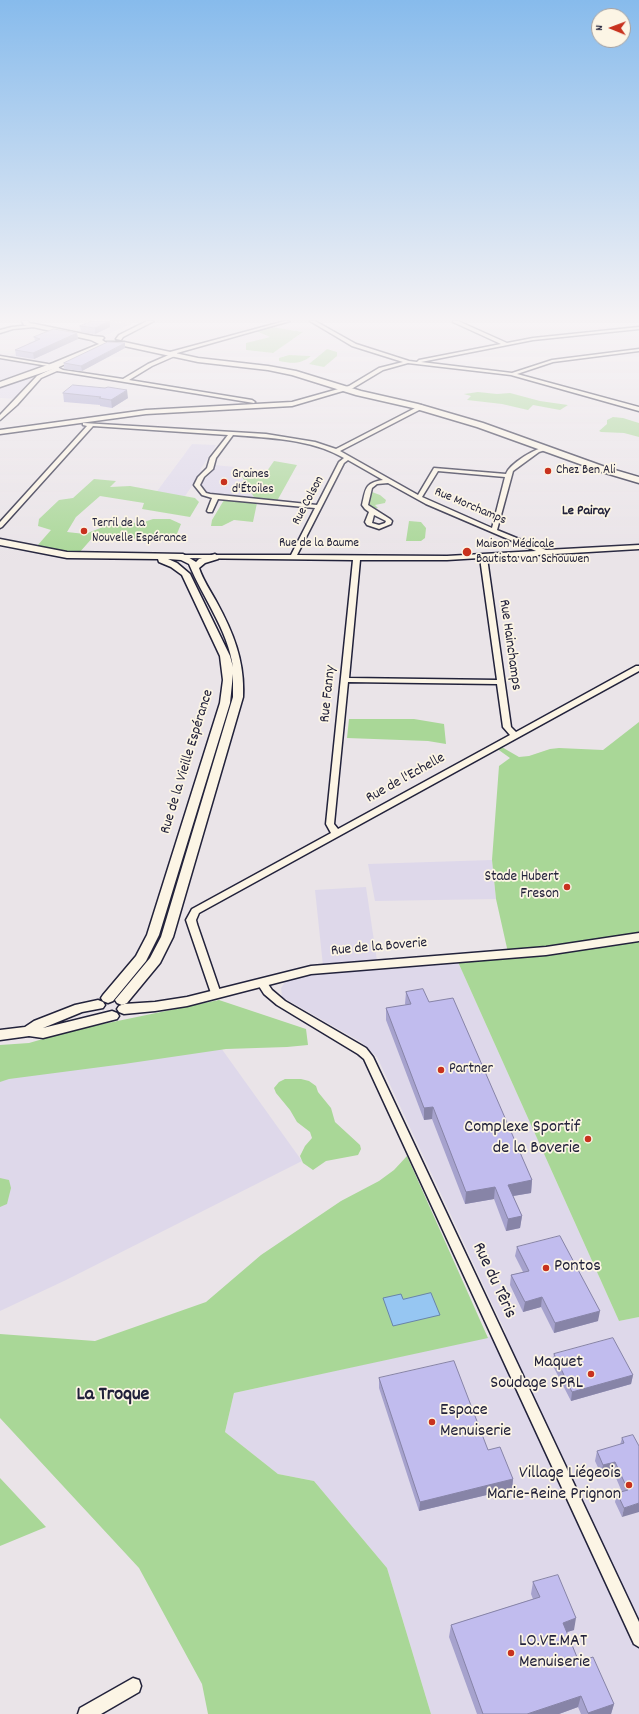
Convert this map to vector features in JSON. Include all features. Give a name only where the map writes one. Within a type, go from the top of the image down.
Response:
[{"type":"main road","points":[[394,401],[495,430],[605,470],[639,480]]},
{"type":"street","points":[[0,418],[18,401]]},
{"type":"street","points":[[248,401],[254,402],[260,406]]},
{"type":"street","points":[[0,432],[146,412],[295,404],[304,401]]},
{"type":"street","points":[[610,401],[639,409]]},
{"type":"street","points":[[336,451],[421,408]]},
{"type":"street","name":"Rue Morchamps","points":[[82,421],[85,424],[91,425],[232,433],[301,441],[321,445],[336,451],[419,498],[544,552]]},
{"type":"street","points":[[0,526],[91,425]]},
{"type":"street","points":[[232,433],[213,458],[212,466],[204,473],[197,484],[206,496],[319,507]]},
{"type":"street","points":[[494,531],[508,476],[512,468],[546,448]]},
{"type":"street","name":"Rue Colson","points":[[293,557],[342,462],[348,458]]},
{"type":"street","points":[[419,498],[436,469],[508,476]]},
{"type":"street","points":[[372,512],[365,505],[369,488],[373,484],[387,481]]},
{"type":"street","points":[[210,511],[216,497]]},
{"type":"street","name":"Rue de la Baume","points":[[0,542],[67,555],[143,557],[447,558],[639,547]]},
{"type":"street","name":"Rue Hainchamps","points":[[483,556],[507,727],[510,732],[515,735]]},
{"type":"street","name":"Rue de la Vieille Espérance","points":[[103,1001],[141,958],[148,946],[225,703],[229,676],[227,661],[223,650],[186,574],[178,567],[169,563],[143,557]]},
{"type":"street","points":[[183,557],[196,567],[202,561],[215,557]]},
{"type":"street","name":"Rue Fanny","points":[[337,832],[331,827],[330,824],[358,557]]},
{"type":"street","name":"Rue de la Vieille Espérance","points":[[123,1005],[155,960],[167,937],[234,711],[239,685],[238,666],[234,650],[196,573],[196,567]]},
{"type":"street","name":"Rue de l'Echelle","points":[[216,994],[195,936],[191,920],[195,911],[639,668]]},
{"type":"street","points":[[345,680],[501,682]]},
{"type":"street","points":[[156,924],[166,920],[175,911]]},
{"type":"street","points":[[156,924],[162,928],[167,937]]},
{"type":"street","name":"Rue de la Boverie","points":[[123,1005],[147,1009],[216,994],[262,983],[290,974],[311,970],[546,951],[639,937]]},
{"type":"street","name":"Rue du Têris","points":[[262,983],[268,992],[280,1003],[362,1051],[368,1057],[639,1639]]},
{"type":"street","points":[[0,1036],[29,1031],[39,1024],[103,1001],[117,998],[123,1005],[121,1013],[112,1016],[43,1033],[29,1031]]},
{"type":"street","points":[[103,1001],[97,1011],[103,1016],[112,1016]]},
{"type":"street","points":[[86,1714],[133,1686]]},
{"type":"shaded area","points":[[192,444],[216,445],[200,470],[203,470],[185,496],[155,494]]},
{"type":"shaded area","name":"Graines d'Étoiles","points":[[214,465],[236,467],[255,499],[207,494],[201,485],[212,469],[215,469]]},
{"type":"shaded area","points":[[492,860],[496,899],[375,901],[368,864]]},
{"type":"shaded area","points":[[366,887],[377,961],[323,966],[315,890]]},
{"type":"shaded area","points":[[458,962],[619,1321],[639,1317],[639,1714],[431,1714],[387,1568],[314,1481],[278,1474],[225,1432],[234,1393],[506,1333],[377,1057],[361,1042],[282,997],[281,988],[286,981],[315,974]]},
{"type":"shaded area","points":[[206,1027],[302,1161],[66,1280],[0,1311],[0,1048]]},
{"type":"green space","points":[[476,401],[540,401],[568,405],[560,410],[533,405],[528,410],[502,404]]},
{"type":"green space","points":[[613,417],[623,418],[639,423],[639,437],[624,433],[599,431],[607,424],[607,420]]},
{"type":"green space","points":[[274,461],[297,465],[277,501],[255,499],[238,470],[267,471]]},
{"type":"green space","points":[[94,479],[116,481],[110,487],[130,486],[195,498],[199,502],[190,517],[142,509],[144,503],[100,496],[76,517],[67,532],[85,534],[108,525],[144,522],[153,519],[170,519],[181,524],[174,541],[94,536],[79,553],[37,546],[51,530],[38,526],[39,519],[59,500],[73,498]]},
{"type":"green space","points":[[372,492],[380,495],[386,500],[385,503],[375,505],[378,508],[373,509],[368,505]]},
{"type":"green space","points":[[224,500],[257,503],[253,522],[234,520],[222,526],[211,526],[212,520]]},
{"type":"green space","points":[[409,521],[421,522],[426,528],[425,538],[421,541],[406,541]]},
{"type":"green space","points":[[349,719],[414,719],[444,724],[446,744],[428,741],[347,738]]},
{"type":"green space","name":"Complexe Sportif de la Boverie","points":[[639,722],[639,934],[634,935],[639,943],[639,1317],[619,1321],[458,962],[509,957],[496,899],[492,860],[499,766],[510,758],[496,748],[500,746],[519,757],[529,756],[550,749],[559,748],[603,750]]},
{"type":"green space","points":[[219,1000],[306,1029],[308,1045],[226,1049],[9,1079],[0,1082],[0,1045],[29,1043],[74,1030]]},
{"type":"green space","points":[[285,1079],[301,1079],[309,1081],[316,1086],[318,1092],[331,1108],[335,1122],[360,1145],[361,1149],[358,1155],[326,1161],[313,1170],[303,1163],[300,1156],[305,1146],[312,1138],[310,1132],[297,1122],[290,1110],[276,1093],[274,1088],[279,1082]]},
{"type":"green space","points":[[407,1156],[488,1338],[234,1393],[225,1432],[278,1474],[314,1481],[387,1568],[431,1714],[208,1714],[202,1684],[139,1568],[0,1418],[0,1334],[95,1341],[206,1302],[261,1255],[341,1201],[379,1181],[394,1170]]},
{"type":"green space","points":[[0,1178],[9,1180],[11,1188],[7,1204],[0,1207]]},
{"type":"green space","points":[[0,1478],[46,1527],[0,1546]]},
{"type":"water","points":[[431,1293],[440,1315],[393,1326],[383,1298],[401,1294],[403,1299]]},
{"type":"building","name":"Partner","points":[[423,989],[429,1002],[453,998],[532,1180],[508,1185],[522,1216],[508,1219],[495,1187],[466,1192],[433,1107],[424,1108],[386,1008],[411,1004],[406,992]]},
{"type":"building","points":[[560,1236],[600,1311],[555,1323],[542,1297],[525,1302],[511,1275],[529,1271],[517,1247]]},
{"type":"building","name":"Maquet Soudage SPRL","points":[[613,1338],[633,1375],[572,1392],[554,1354]]},
{"type":"building","name":"Espace Menuiserie","points":[[454,1361],[488,1450],[500,1447],[513,1479],[420,1502],[379,1378]]},
{"type":"building","name":"Village Liégeois Marie-Reine Prignon","points":[[633,1435],[639,1446],[639,1503],[624,1508],[617,1493],[628,1490],[615,1462],[603,1465],[597,1451],[624,1443],[622,1438]]},
{"type":"building","name":"LO.VE.MAT Menuiserie","points":[[558,1575],[576,1618],[563,1623],[579,1662],[593,1657],[614,1704],[588,1713],[581,1696],[527,1714],[483,1714],[451,1625],[540,1597],[533,1582]]},
{"type":"place","name":"Chez Ben Ali","points":[[548,471]]},
{"type":"place","name":"Graines d'Étoiles","points":[[224,482]]},
{"type":"place","name":"Terril de la Nouvelle Espérance","points":[[84,531]]},
{"type":"place","name":"Maison Médicale Bautista van Schouwen","points":[[467,552]]},
{"type":"place","name":"Stade Hubert Freson","points":[[567,887]]},
{"type":"place","name":"Partner","points":[[441,1070]]},
{"type":"place","name":"Complexe Sportif de la Boverie","points":[[588,1139]]},
{"type":"place","name":"Pontos","points":[[546,1268]]},
{"type":"place","name":"Maquet Soudage SPRL","points":[[591,1374]]},
{"type":"place","name":"Espace Menuiserie","points":[[432,1422]]},
{"type":"place","name":"Village Liégeois Marie-Reine Prignon","points":[[629,1485]]},
{"type":"place","name":"LO.VE.MAT Menuiserie","points":[[511,1653]]},
{"type":"district","name":"Le Pairay","points":[[586,512]]},
{"type":"district","name":"La Troque","points":[[113,1396]]}]
